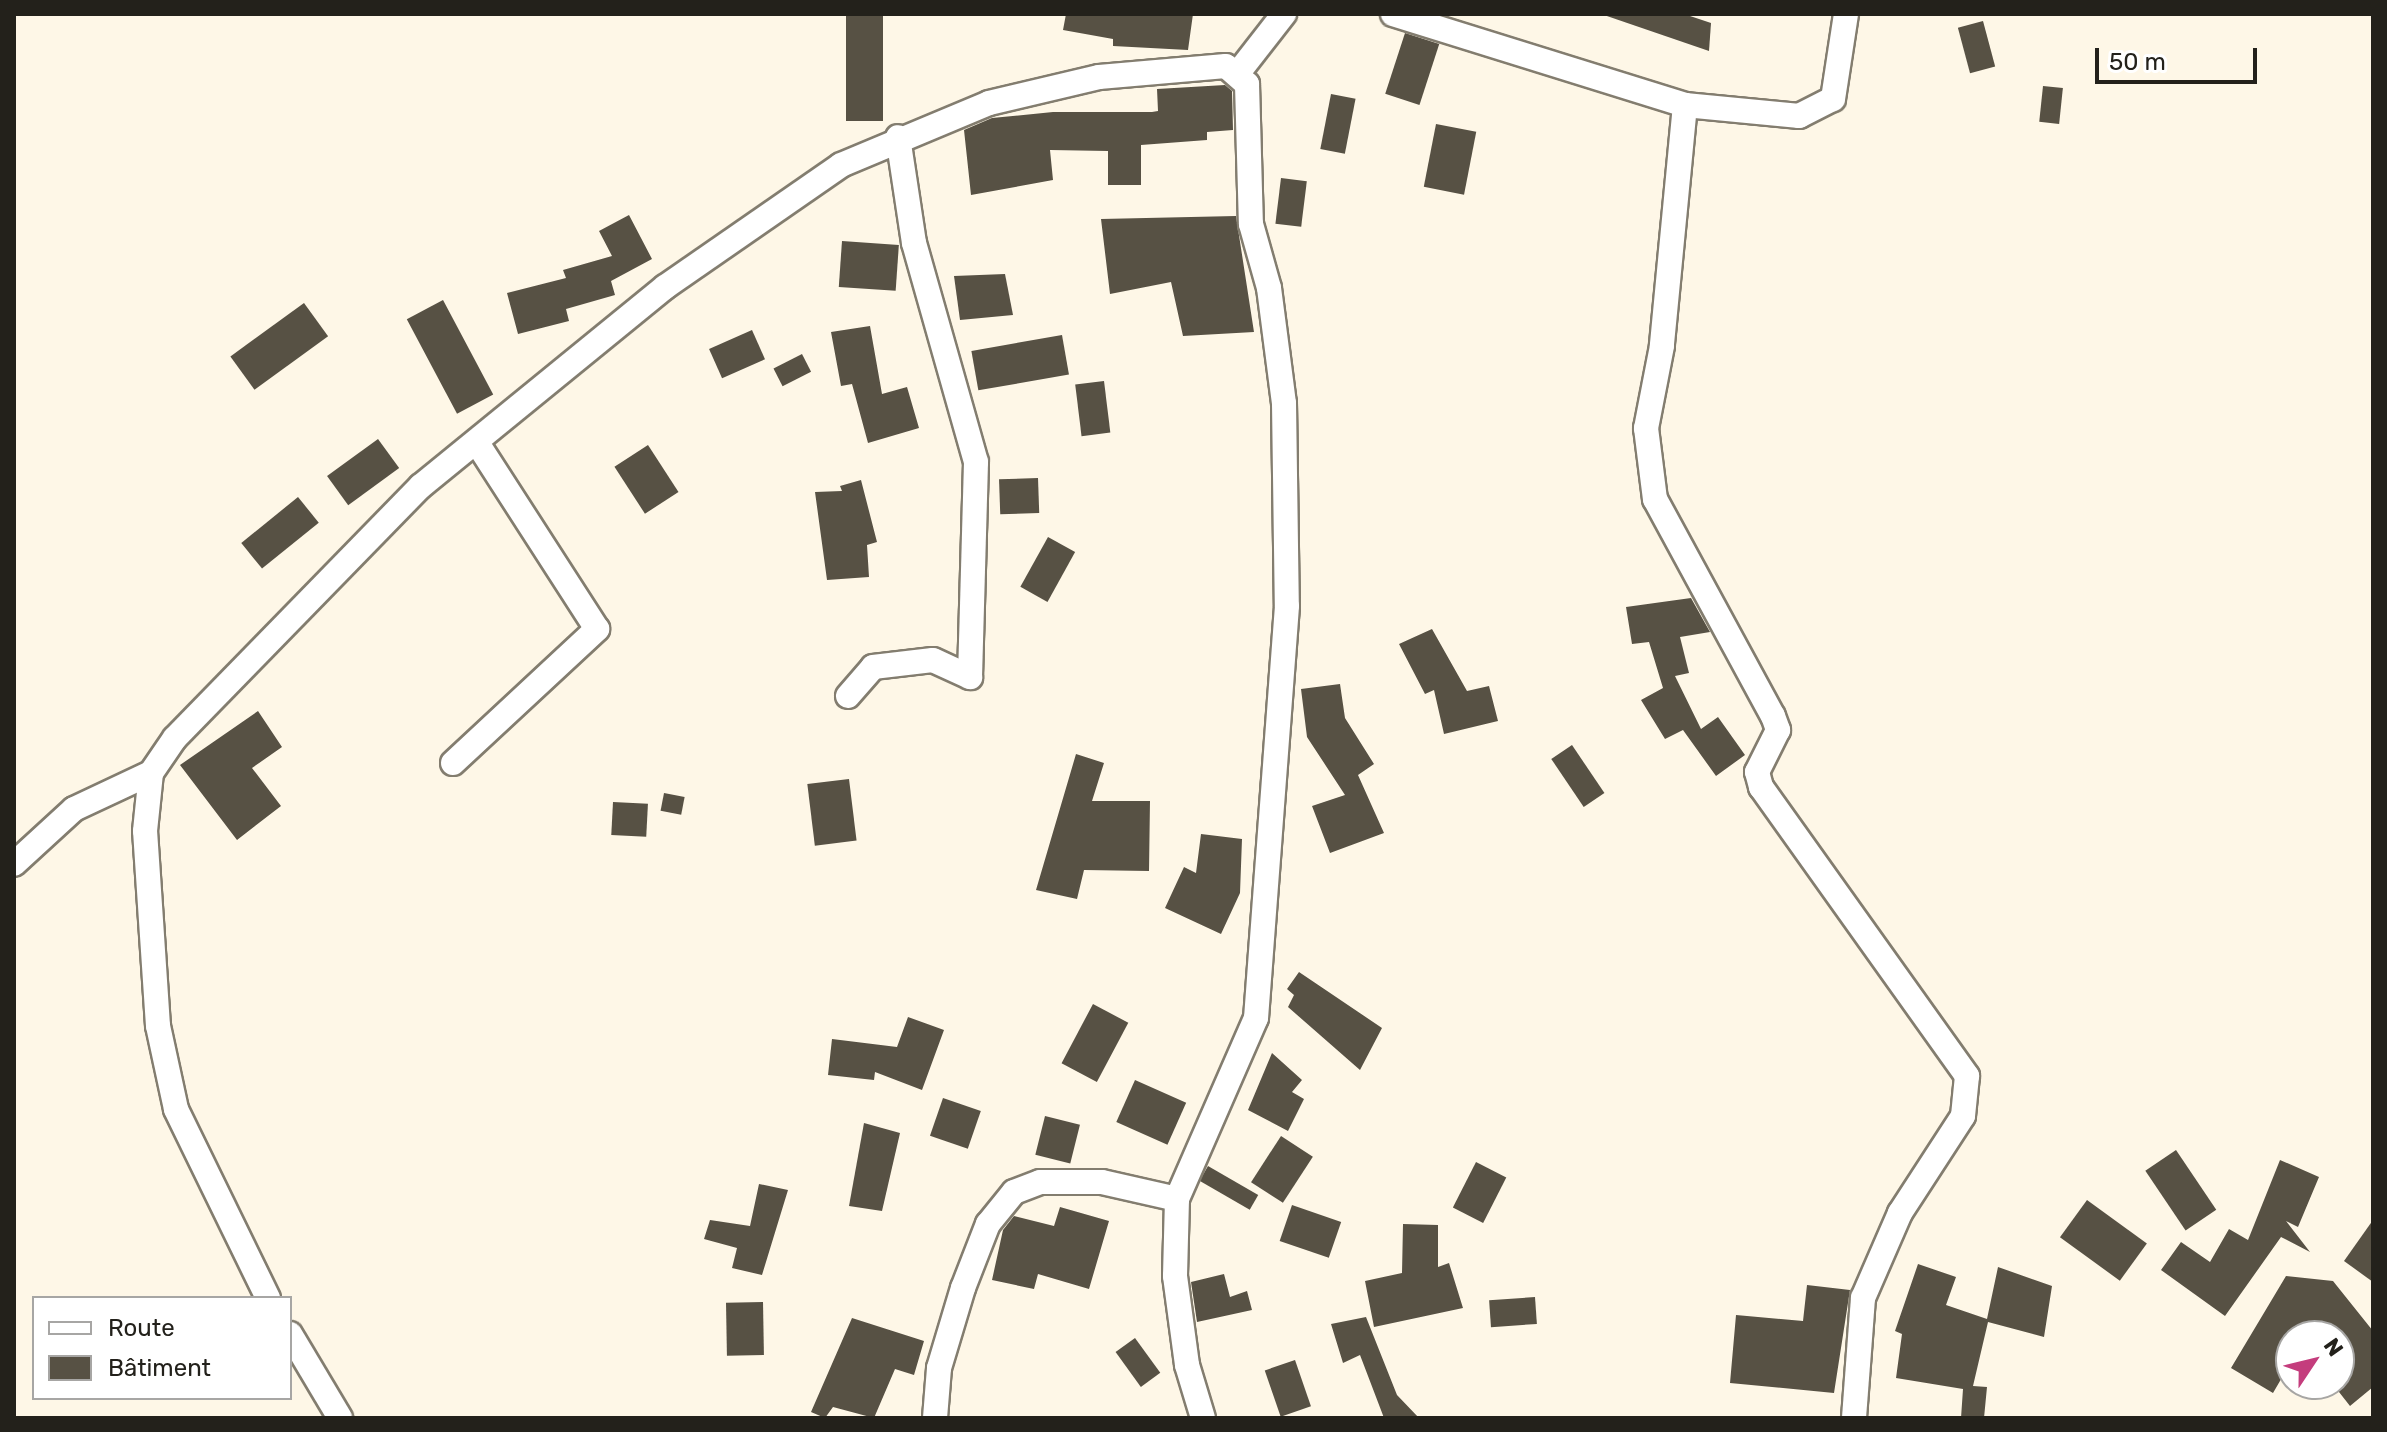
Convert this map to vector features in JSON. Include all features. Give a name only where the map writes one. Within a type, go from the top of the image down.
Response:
[{"type":"street","points":[[1238,73],[1284,14]]},
{"type":"street","points":[[1393,14],[1685,105],[1799,116],[1816,111],[1833,99],[1846,14]]},
{"type":"street","points":[[267,1296],[176,1109],[158,1026],[145,831],[151,773],[175,738],[421,486],[665,287],[841,165],[898,137],[989,103],[1099,77],[1207,65],[1238,73],[1249,95],[1252,230],[1269,288],[1284,403],[1287,606],[1256,1018],[1177,1199],[1175,1276],[1187,1365],[1203,1418]]},
{"type":"street","points":[[1685,105],[1662,346],[1646,428],[1655,499],[1773,716],[1778,730],[1757,772],[1761,787],[1967,1076],[1963,1116],[1900,1213],[1863,1298],[1854,1418]]},
{"type":"street","points":[[848,696],[873,667],[933,660],[970,677],[976,462],[914,243],[898,137]]},
{"type":"street","points":[[453,763],[597,629],[477,443]]},
{"type":"street","points":[[14,864],[74,809],[151,773]]},
{"type":"street","points":[[935,1418],[939,1368],[963,1288],[988,1224],[1014,1192],[1040,1182],[1102,1182],[1177,1199]]},
{"type":"street","points":[[292,1337],[340,1418]]},
{"type":"building","points":[[846,14],[883,14],[883,121],[846,121]]},
{"type":"building","points":[[1066,14],[1193,14],[1188,50],[1113,46],[1113,39],[1063,30]]},
{"type":"building","points":[[1601,14],[1684,14],[1711,23],[1709,51]]},
{"type":"building","points":[[1983,21],[1995,66],[1970,73],[1958,28]]},
{"type":"building","points":[[1405,33],[1439,44],[1419,105],[1385,94]]},
{"type":"building","points":[[1225,85],[1232,91],[1233,130],[1207,132],[1207,140],[1141,145],[1141,185],[1108,185],[1108,151],[1050,150],[1053,180],[971,195],[964,130],[992,118],[1053,112],[1158,111],[1157,89]]},
{"type":"building","points":[[2043,86],[2063,88],[2059,124],[2039,122]]},
{"type":"building","points":[[1331,94],[1356,99],[1345,154],[1320,149]]},
{"type":"building","points":[[1436,124],[1476,132],[1464,195],[1424,187]]},
{"type":"building","points":[[1281,178],[1307,181],[1301,227],[1275,224]]},
{"type":"building","points":[[629,215],[652,259],[611,281],[615,295],[566,309],[569,321],[518,334],[507,293],[566,278],[563,270],[612,256],[599,231]]},
{"type":"building","points":[[1236,216],[1254,332],[1183,336],[1171,282],[1110,294],[1101,219]]},
{"type":"building","points":[[842,241],[899,245],[896,291],[839,287]]},
{"type":"building","points":[[1005,274],[1013,315],[960,320],[954,276]]},
{"type":"building","points":[[443,300],[493,394],[457,414],[407,319]]},
{"type":"building","points":[[304,303],[328,336],[254,390],[230,356]]},
{"type":"building","points":[[870,326],[882,394],[907,387],[919,428],[868,443],[852,384],[841,386],[831,332]]},
{"type":"building","points":[[752,330],[765,359],[722,378],[709,349]]},
{"type":"building","points":[[1062,335],[1069,374],[978,390],[971,351]]},
{"type":"building","points":[[802,354],[811,372],[783,386],[773,369]]},
{"type":"building","points":[[1104,381],[1110,433],[1082,436],[1075,385]]},
{"type":"building","points":[[378,439],[399,468],[348,505],[327,476]]},
{"type":"building","points":[[648,445],[678,492],[645,514],[614,467]]},
{"type":"building","points":[[1038,478],[1039,513],[1000,514],[999,479]]},
{"type":"building","points":[[861,480],[877,542],[867,545],[869,577],[827,580],[815,492],[842,491],[840,486]]},
{"type":"building","points":[[298,497],[319,523],[262,569],[241,543]]},
{"type":"building","points":[[1048,537],[1075,552],[1047,602],[1020,587]]},
{"type":"building","points":[[1691,598],[1710,632],[1680,637],[1689,673],[1675,676],[1701,729],[1718,717],[1745,755],[1716,776],[1683,730],[1665,739],[1641,700],[1663,688],[1649,642],[1632,644],[1626,607]]},
{"type":"building","points":[[1432,629],[1467,691],[1489,686],[1498,721],[1444,734],[1434,690],[1425,694],[1399,644]]},
{"type":"building","points":[[1340,684],[1345,718],[1374,764],[1358,775],[1384,833],[1330,853],[1312,806],[1345,795],[1307,737],[1301,689]]},
{"type":"building","points":[[258,711],[282,747],[252,768],[281,806],[237,840],[180,765]]},
{"type":"building","points":[[1572,745],[1604,793],[1584,807],[1551,759]]},
{"type":"building","points":[[1076,754],[1104,763],[1092,801],[1150,801],[1149,871],[1084,870],[1077,899],[1036,890]]},
{"type":"building","points":[[849,779],[857,841],[815,846],[807,784]]},
{"type":"building","points":[[664,793],[685,797],[681,815],[661,811]]},
{"type":"building","points":[[613,802],[648,804],[646,837],[611,835]]},
{"type":"building","points":[[1201,834],[1242,839],[1240,893],[1221,934],[1165,908],[1184,867],[1196,873]]},
{"type":"building","points":[[1299,972],[1382,1028],[1360,1070],[1288,1007],[1294,995],[1287,989]]},
{"type":"building","points":[[1093,1004],[1128,1023],[1097,1082],[1062,1063]]},
{"type":"building","points":[[908,1017],[944,1030],[922,1090],[875,1072],[874,1080],[828,1075],[832,1039],[897,1047]]},
{"type":"building","points":[[1272,1053],[1302,1080],[1292,1092],[1304,1099],[1288,1131],[1248,1110]]},
{"type":"building","points":[[1135,1080],[1186,1103],[1167,1145],[1116,1122]]},
{"type":"building","points":[[943,1098],[981,1111],[968,1149],[930,1136]]},
{"type":"building","points":[[1045,1116],[1080,1125],[1070,1164],[1035,1155]]},
{"type":"building","points":[[864,1123],[900,1133],[882,1211],[849,1206]]},
{"type":"building","points":[[1281,1136],[1313,1157],[1283,1203],[1251,1182]]},
{"type":"building","points":[[2176,1150],[2216,1210],[2186,1230],[2145,1171]]},
{"type":"building","points":[[2280,1160],[2319,1177],[2298,1227],[2286,1221],[2310,1252],[2281,1237],[2225,1316],[2161,1270],[2181,1242],[2210,1262],[2229,1229],[2248,1240]]},
{"type":"building","points":[[1476,1162],[1506,1177],[1483,1223],[1453,1207]]},
{"type":"building","points":[[1208,1166],[1258,1195],[1250,1210],[1200,1181]]},
{"type":"building","points":[[759,1184],[788,1190],[762,1275],[732,1268],[737,1248],[704,1239],[710,1220],[750,1226]]},
{"type":"building","points":[[2087,1200],[2147,1243],[2120,1281],[2060,1237]]},
{"type":"building","points":[[1292,1205],[1341,1222],[1329,1258],[1280,1241]]},
{"type":"building","points":[[1060,1207],[1109,1221],[1089,1289],[1038,1274],[1034,1289],[992,1280],[1003,1230],[1014,1216],[1054,1226]]},
{"type":"building","points":[[2373,1220],[2373,1282],[2344,1261]]},
{"type":"building","points":[[1403,1224],[1438,1225],[1438,1267],[1449,1263],[1463,1308],[1374,1327],[1365,1281],[1402,1273]]},
{"type":"building","points":[[1918,1264],[1956,1277],[1946,1305],[1987,1319],[1998,1267],[2052,1286],[2044,1337],[1988,1322],[1973,1386],[1987,1387],[1984,1418],[1961,1418],[1963,1389],[1896,1378],[1902,1334],[1895,1331]]},
{"type":"building","points":[[1224,1274],[1230,1297],[1247,1291],[1252,1310],[1197,1322],[1191,1282]]},
{"type":"building","points":[[2286,1276],[2333,1281],[2373,1331],[2373,1387],[2350,1406],[2345,1400],[2355,1400],[2355,1320],[2275,1320],[2273,1393],[2231,1368]]},
{"type":"building","points":[[1807,1285],[1850,1290],[1834,1393],[1730,1383],[1736,1315],[1803,1321]]},
{"type":"building","points":[[1535,1297],[1537,1324],[1491,1327],[1489,1300]]},
{"type":"building","points":[[763,1302],[764,1355],[727,1356],[726,1303]]},
{"type":"building","points":[[1366,1317],[1397,1395],[1419,1418],[1384,1418],[1360,1355],[1343,1363],[1331,1324]]},
{"type":"building","points":[[852,1318],[924,1341],[914,1375],[895,1369],[874,1418],[833,1407],[825,1418],[811,1412]]},
{"type":"building","points":[[1135,1338],[1160,1373],[1141,1387],[1116,1352]]},
{"type":"building","points":[[1295,1360],[1311,1406],[1281,1417],[1265,1370]]}]
